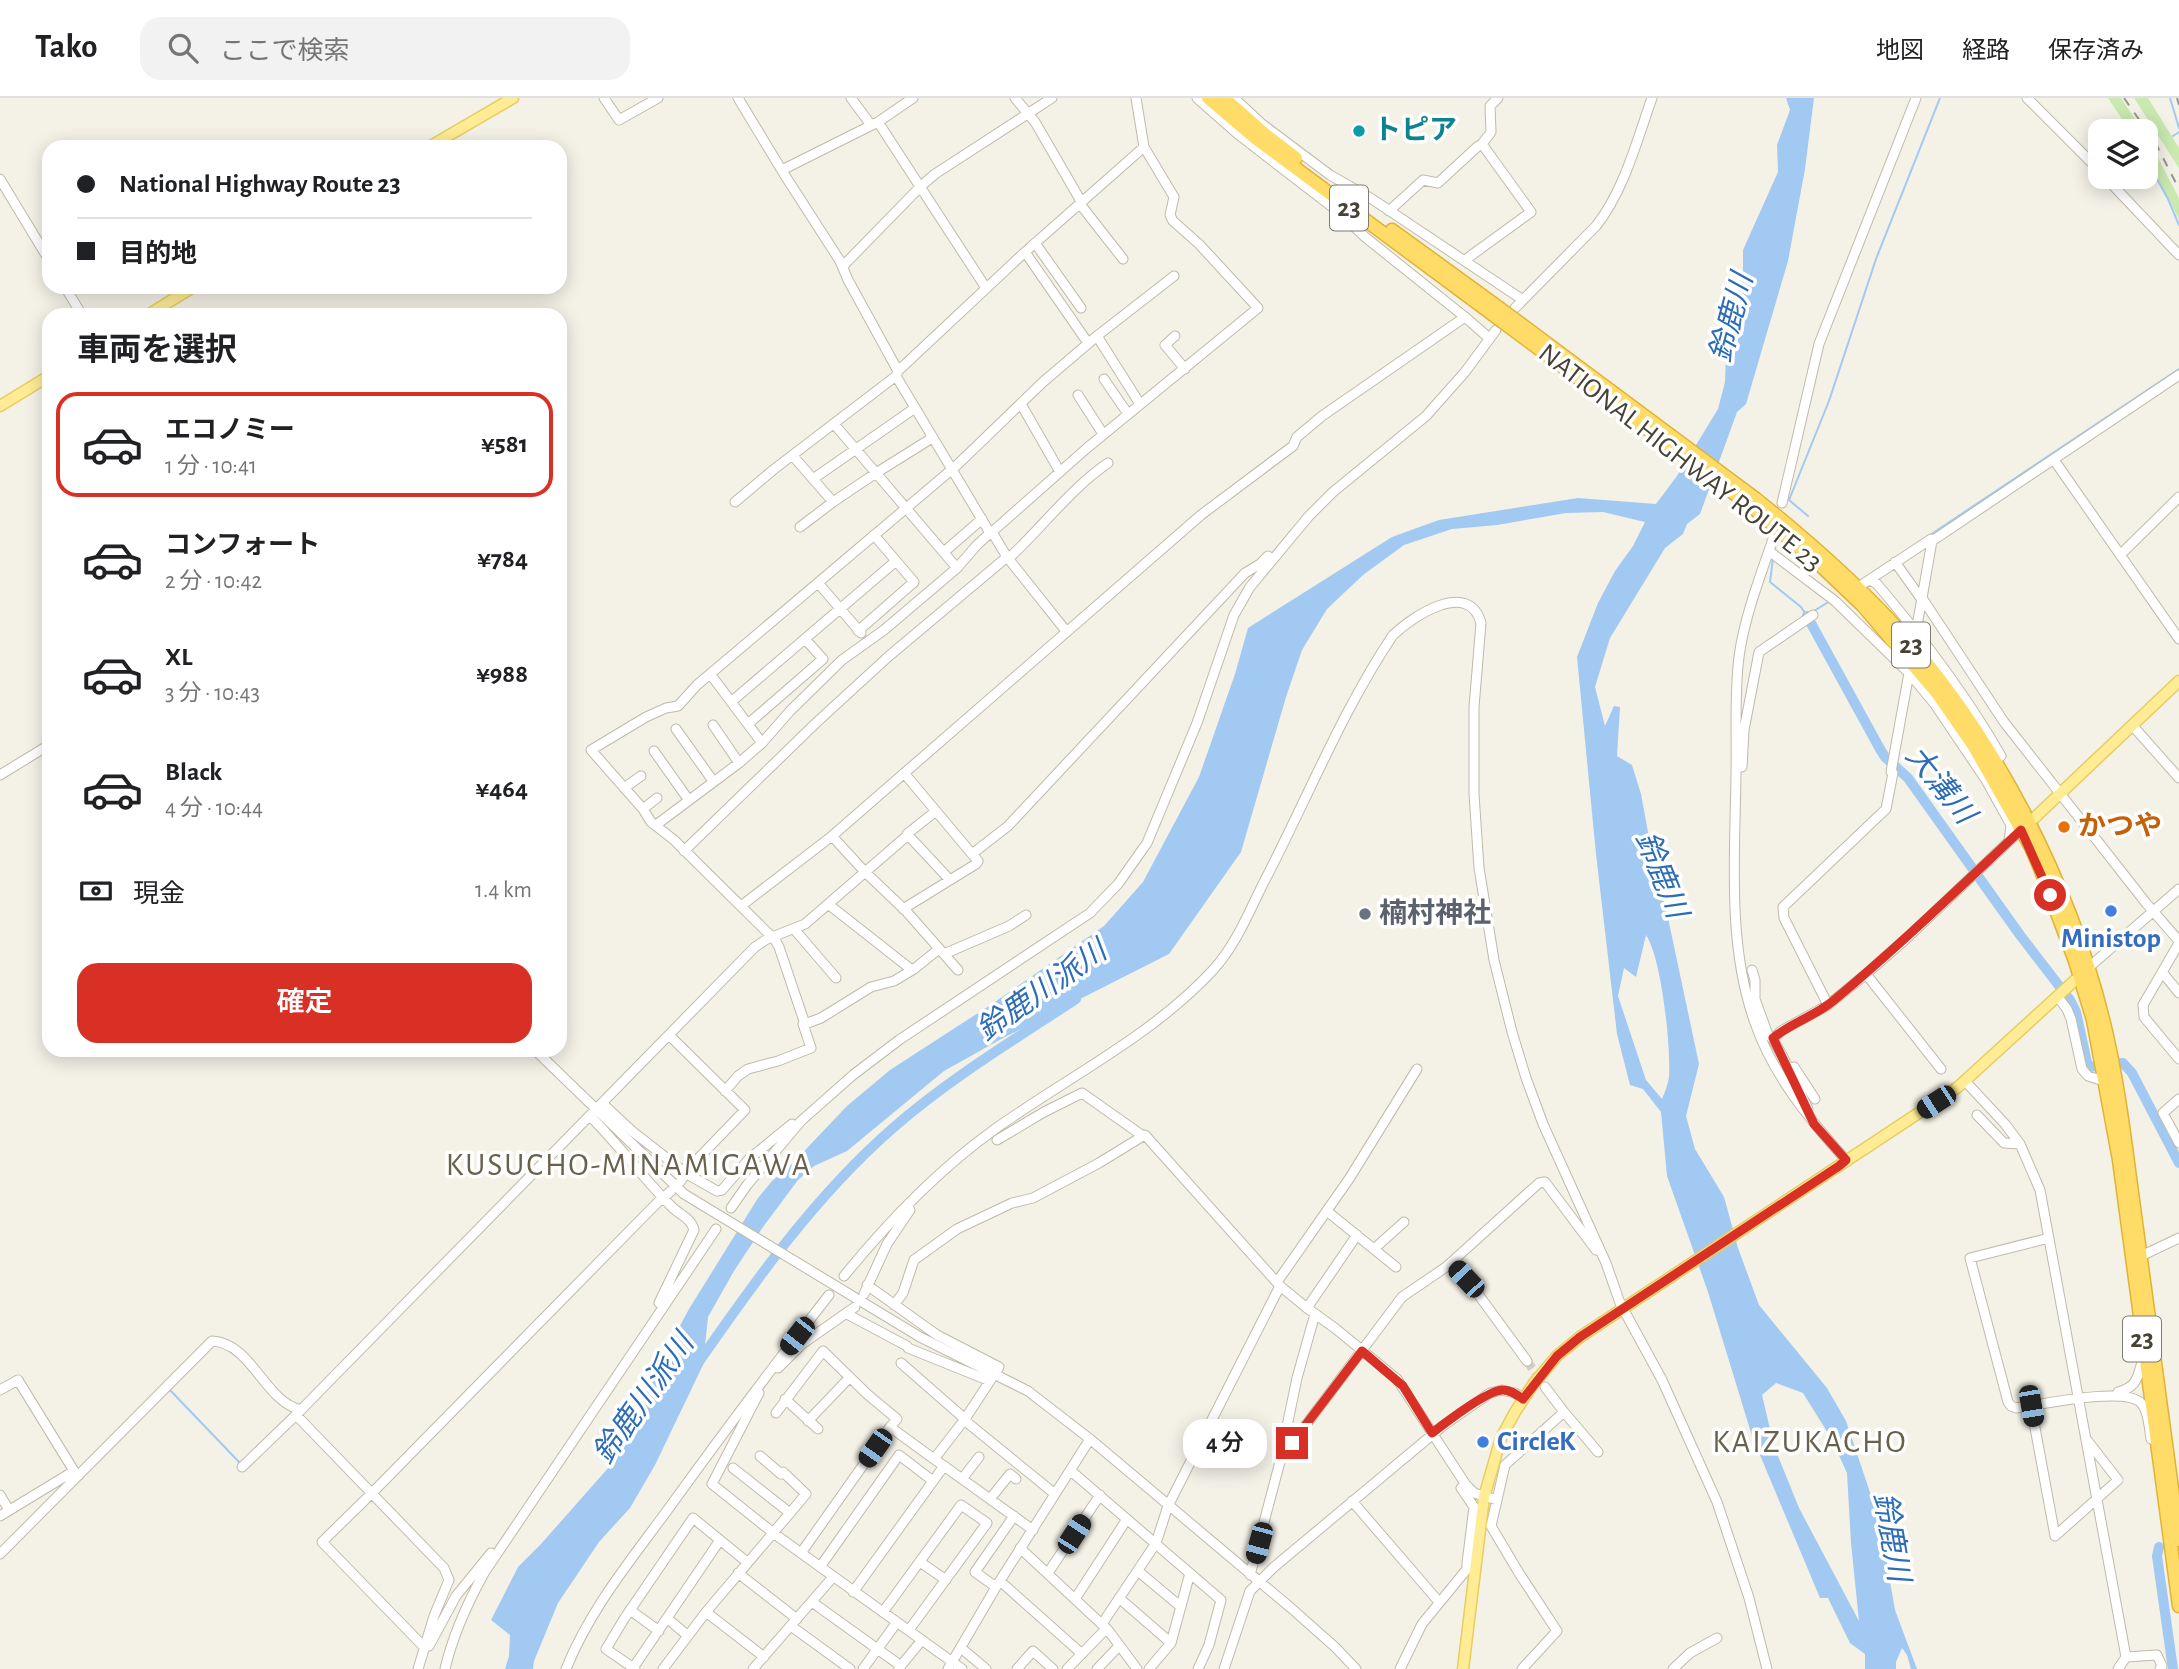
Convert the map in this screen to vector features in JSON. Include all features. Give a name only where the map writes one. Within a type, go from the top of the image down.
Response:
[{"type":"highway","name":"NATIONAL HIGHWAY ROUTE 23","points":[[1208,98],[1255,138],[1495,311],[1754,502],[1829,561],[1897,628],[1950,693],[1994,761],[2025,827]]},
{"type":"highway","name":"NATIONAL HIGHWAY ROUTE 23","points":[[1224,98],[1266,135],[1495,311]]},
{"type":"highway","name":"NATIONAL HIGHWAY ROUTE 23","points":[[1754,502],[1884,629],[1937,693],[2025,827],[2061,892],[2084,972],[2103,1019],[2106,1068],[2179,1606]]},
{"type":"highway","name":"NATIONAL HIGHWAY ROUTE 23","points":[[2106,1068],[2141,1256],[2179,1540]]},
{"type":"main road","points":[[441,140],[513,98]]},
{"type":"main road","points":[[159,308],[182,294]]},
{"type":"main road","points":[[0,406],[42,380]]},
{"type":"main road","points":[[2025,827],[2179,681]]},
{"type":"main road","points":[[1464,1669],[1472,1563],[1484,1497],[1502,1438],[1523,1399],[1557,1356],[1580,1337],[1965,1081],[2084,972]]},
{"type":"street","points":[[604,98],[619,120],[658,98]]},
{"type":"street","points":[[738,98],[843,266],[932,438],[1008,558],[1066,631]]},
{"type":"street","points":[[851,98],[875,123],[921,186],[986,288]]},
{"type":"street","points":[[782,170],[875,123],[913,98]]},
{"type":"street","points":[[1016,98],[1035,122],[1081,204],[1123,259]]},
{"type":"street","points":[[843,266],[935,174],[1052,98]]},
{"type":"street","points":[[656,825],[659,820],[762,743],[807,693],[842,660],[884,630],[957,568],[991,532],[1103,434],[1258,308],[1199,244],[1172,221],[1170,215],[1174,197],[1144,147],[1136,98]]},
{"type":"street","points":[[1197,98],[1489,338]]},
{"type":"street","points":[[1234,98],[1262,124],[1330,175],[1523,300]]},
{"type":"street","points":[[1389,211],[1423,180],[1438,183],[1482,144],[1491,132],[1490,106],[1498,98]]},
{"type":"street","points":[[1515,308],[1607,212],[1635,147],[1652,98]]},
{"type":"street","points":[[1782,503],[1819,344],[1916,98]]},
{"type":"street","points":[[2027,98],[2088,159]]},
{"type":"street","points":[[1465,260],[1531,212],[1482,144]]},
{"type":"street","points":[[735,502],[897,373],[1025,252],[1144,147]]},
{"type":"street","points":[[0,180],[42,249]]},
{"type":"street","points":[[2116,189],[2179,256]]},
{"type":"street","points":[[1035,243],[1081,308]]},
{"type":"street","points":[[1025,252],[1088,344]]},
{"type":"street","points":[[725,1091],[748,1069],[811,1048],[782,954],[773,938],[651,822],[643,809],[591,750],[646,717],[678,706],[697,685],[952,470],[1097,336],[1174,276]]},
{"type":"street","points":[[741,906],[832,836],[1201,514],[1293,446],[1297,437],[1322,416],[1465,317]]},
{"type":"street","points":[[731,1208],[801,1121],[874,1058],[1082,920],[1105,899],[1147,843],[1197,723],[1234,615],[1250,587],[1309,516],[1426,416],[1465,372],[1496,330]]},
{"type":"street","points":[[1097,336],[1140,404]]},
{"type":"street","points":[[1175,336],[1165,345],[1185,369]]},
{"type":"street","points":[[1994,761],[2001,756],[1916,631],[1877,584],[1866,582],[1930,539],[1932,541],[2179,375]]},
{"type":"street","points":[[1104,379],[1128,414]]},
{"type":"street","points":[[1078,395],[1103,434]]},
{"type":"street","points":[[1021,404],[1060,472]]},
{"type":"street","points":[[813,479],[915,408]]},
{"type":"street","points":[[834,424],[957,568]]},
{"type":"street","points":[[800,527],[876,473],[932,438]]},
{"type":"street","points":[[793,456],[833,502]]},
{"type":"street","points":[[2054,460],[2179,639]]},
{"type":"street","points":[[684,851],[817,722],[890,656],[1035,535],[1074,493],[1108,463]]},
{"type":"street","points":[[2120,555],[2179,497]]},
{"type":"street","points":[[944,552],[982,519]]},
{"type":"street","points":[[858,631],[914,582],[874,535]]},
{"type":"street","points":[[1773,540],[1773,555],[1748,617],[1739,657],[1735,891],[1741,963],[1746,998],[1763,1044],[1795,1099],[1842,1163]]},
{"type":"street","points":[[1916,631],[1932,541]]},
{"type":"street","points":[[972,853],[1008,827],[1245,573],[1271,553],[1279,551]]},
{"type":"street","points":[[1773,555],[1834,600],[1909,673],[1934,704],[1986,780],[2011,825],[2009,841]]},
{"type":"street","points":[[731,702],[896,561]]},
{"type":"street","points":[[1895,562],[2004,722],[2179,942],[2142,1011],[2179,1059]]},
{"type":"street","points":[[819,584],[868,641]]},
{"type":"street","points":[[1834,600],[1846,596]]},
{"type":"street","points":[[844,1276],[872,1241],[948,1167],[994,1130],[1143,1030],[1215,968],[1239,932],[1293,827],[1353,700],[1379,656],[1402,627],[1455,600],[1465,603],[1478,615],[1480,623],[1474,707],[1474,794],[1479,867],[1494,960],[1526,1077],[1548,1136],[1717,1502],[1749,1598],[1767,1669]]},
{"type":"street","points":[[1736,789],[1742,775],[1744,730],[1759,652],[1809,617]]},
{"type":"street","points":[[748,724],[823,659],[805,639]]},
{"type":"street","points":[[1828,1005],[1784,918],[1783,907],[1886,809],[1909,673]]},
{"type":"street","points":[[711,675],[762,743]]},
{"type":"street","points":[[713,725],[739,762]]},
{"type":"street","points":[[2132,725],[2179,778]]},
{"type":"street","points":[[676,729],[713,781]]},
{"type":"street","points":[[0,775],[42,749]]},
{"type":"street","points":[[654,751],[688,799]]},
{"type":"street","points":[[903,909],[978,861],[904,774]]},
{"type":"street","points":[[624,788],[641,776]]},
{"type":"street","points":[[643,809],[657,799]]},
{"type":"street","points":[[242,1467],[755,947],[805,925],[936,811]]},
{"type":"street","points":[[1773,1038],[1828,1005],[1866,974],[2025,827]]},
{"type":"street","points":[[908,835],[950,880]]},
{"type":"street","points":[[832,836],[958,970]]},
{"type":"street","points":[[2084,972],[2179,889]]},
{"type":"street","points":[[828,904],[912,970]]},
{"type":"street","points":[[805,1024],[821,1018],[872,987],[890,983],[941,952],[1009,926],[1026,915]]},
{"type":"street","points":[[794,929],[836,978]]},
{"type":"street","points":[[1746,998],[1752,970],[1755,999],[1768,1035],[1773,1038],[1783,1057],[1814,1124]]},
{"type":"street","points":[[2162,972],[2179,993]]},
{"type":"street","points":[[1866,974],[1941,1069]]},
{"type":"street","points":[[2058,995],[2071,1019],[2082,1069],[2088,1076],[2106,1068]]},
{"type":"street","points":[[669,1035],[745,1110],[690,1167],[683,1178]]},
{"type":"street","points":[[542,1057],[684,1194],[992,1377]]},
{"type":"street","points":[[1783,1057],[1790,1060],[1815,1099]]},
{"type":"street","points":[[1067,1669],[1104,1626],[1119,1598],[1156,1543],[1168,1506],[1278,1284],[1328,1212],[1417,1069]]},
{"type":"street","points":[[1965,1081],[2020,1144],[2040,1190],[2126,1657],[2118,1669]]},
{"type":"street","points":[[997,1140],[1082,1093],[1144,1135],[1278,1284],[1403,1386],[1466,1485],[1474,1493],[1497,1500]]},
{"type":"street","points":[[2179,1099],[2164,1113],[2179,1143]]},
{"type":"street","points":[[596,1110],[632,1131],[683,1178],[713,1190],[722,1190],[749,1159],[792,1124],[801,1121]]},
{"type":"street","points":[[596,1110],[668,1195],[671,1206],[692,1222],[694,1230],[656,1308],[653,1321]]},
{"type":"street","points":[[1978,1115],[2004,1143],[2020,1144]]},
{"type":"street","points":[[894,1305],[903,1293],[914,1260],[957,1229],[1012,1203],[1033,1198],[1119,1152],[1143,1136]]},
{"type":"street","points":[[1280,1458],[1402,1297],[1451,1263],[1539,1183],[1545,1182],[1606,1263]]},
{"type":"street","points":[[924,1190],[887,1244],[866,1289],[957,1347],[999,1367],[934,1459]]},
{"type":"street","points":[[423,1653],[322,1544],[656,1204],[668,1195]]},
{"type":"street","points":[[1328,1212],[1396,1267]]},
{"type":"street","points":[[1375,1248],[1404,1222]]},
{"type":"street","points":[[445,1669],[454,1634],[469,1600],[499,1549],[716,1229]]},
{"type":"street","points":[[1250,1575],[1280,1458],[1311,1311],[1357,1235]]},
{"type":"street","points":[[2049,1238],[1970,1258],[2008,1402],[2016,1408],[2109,1395],[2126,1395],[2137,1399],[2144,1405],[2156,1473],[2164,1495]]},
{"type":"street","points":[[2141,1256],[2179,1238]]},
{"type":"street","points":[[1451,1263],[1481,1298],[1527,1361]]},
{"type":"street","points":[[566,1669],[578,1641],[603,1598],[829,1295]]},
{"type":"street","points":[[855,1307],[818,1331],[766,1378],[712,1484],[853,1592],[909,1630],[950,1665],[962,1669]]},
{"type":"street","points":[[847,1314],[908,1348],[1028,1391],[1090,1439],[1259,1582],[1335,1647],[1356,1669]]},
{"type":"street","points":[[0,1554],[76,1473],[212,1342],[219,1342],[236,1350],[284,1401],[298,1412],[444,1568],[449,1580],[434,1616],[420,1669]]},
{"type":"street","points":[[776,1413],[823,1351],[897,1419],[801,1553]]},
{"type":"street","points":[[2109,1395],[2130,1388],[2140,1373],[2145,1355]]},
{"type":"street","points":[[901,1363],[964,1420],[1055,1494]]},
{"type":"street","points":[[808,1421],[849,1377]]},
{"type":"street","points":[[0,1390],[18,1380],[76,1473]]},
{"type":"street","points":[[1545,1387],[1598,1452]]},
{"type":"street","points":[[1224,1669],[1250,1591],[1259,1582],[1432,1433],[1490,1394],[1502,1390],[1515,1393],[1523,1399]]},
{"type":"street","points":[[785,1399],[818,1429]]},
{"type":"street","points":[[2031,1406],[2055,1536],[2118,1480],[2086,1438]]},
{"type":"street","points":[[1522,1669],[1557,1631],[1491,1526],[1505,1465],[1564,1412]]},
{"type":"street","points":[[890,1427],[1033,1530]]},
{"type":"street","points":[[950,1665],[1020,1548],[1090,1439]]},
{"type":"street","points":[[820,1567],[899,1455],[933,1480]]},
{"type":"street","points":[[663,1669],[706,1612],[806,1494],[783,1472],[781,1474],[760,1456]]},
{"type":"street","points":[[962,1479],[979,1457]]},
{"type":"street","points":[[853,1592],[944,1466]]},
{"type":"street","points":[[733,1468],[790,1513]]},
{"type":"street","points":[[1071,1471],[1221,1600],[1206,1652],[1198,1669]]},
{"type":"street","points":[[0,1516],[76,1473]]},
{"type":"street","points":[[990,1499],[1010,1474],[1016,1479]]},
{"type":"street","points":[[1400,1669],[1422,1623],[1472,1563],[1474,1507],[1461,1488],[1466,1485]]},
{"type":"street","points":[[0,1495],[9,1510]]},
{"type":"street","points":[[1048,1573],[1100,1495]]},
{"type":"street","points":[[1352,1501],[1439,1602]]},
{"type":"street","points":[[883,1612],[961,1505],[970,1511],[987,1523],[909,1630]]},
{"type":"street","points":[[1014,1516],[975,1572],[998,1584],[1082,1654]]},
{"type":"street","points":[[720,1540],[634,1668],[606,1649],[693,1518],[720,1540],[747,1562]]},
{"type":"street","points":[[1075,1599],[1128,1519]]},
{"type":"street","points":[[1020,1548],[1104,1626],[1137,1669]]},
{"type":"street","points":[[423,1653],[456,1596],[492,1552],[499,1549]]},
{"type":"street","points":[[920,1562],[946,1580]]},
{"type":"street","points":[[1138,1571],[1181,1607]]},
{"type":"street","points":[[738,1573],[850,1669]]},
{"type":"street","points":[[1149,1669],[1171,1643],[1190,1573]]},
{"type":"street","points":[[753,1669],[833,1577]]},
{"type":"street","points":[[1119,1598],[1171,1643]]},
{"type":"street","points":[[812,1602],[900,1667],[922,1640]]},
{"type":"street","points":[[630,1610],[659,1631]]},
{"type":"street","points":[[706,1612],[764,1657]]},
{"type":"street","points":[[668,1619],[688,1636]]},
{"type":"street","points":[[863,1669],[897,1622]]},
{"type":"street","points":[[1672,1669],[1690,1653],[1717,1638]]},
{"type":"street","points":[[1097,1669],[1119,1646]]},
{"type":"street","points":[[961,1648],[986,1669]]},
{"type":"street","points":[[1017,1669],[1033,1651],[1053,1669]]},
{"type":"street","points":[[2126,1657],[2157,1655],[2160,1669]]},
{"type":"green space","points":[[2108,98],[2121,98],[2135,119],[2122,119]]},
{"type":"green space","points":[[2134,98],[2148,98],[2179,148],[2179,168],[2158,135],[2158,119],[2148,119]]},
{"type":"green space","points":[[2158,158],[2179,198],[2179,219],[2158,179]]},
{"type":"water","name":"鈴鹿川","points":[[1786,98],[1814,98],[1805,169],[1788,261],[1746,404],[1737,412],[1700,514],[1687,524],[1683,534],[1665,548],[1610,638],[1595,687],[1605,726],[1614,706],[1620,707],[1617,756],[1632,765],[1641,794],[1668,918],[1699,1064],[1686,1116],[1695,1149],[1724,1197],[1738,1248],[1759,1305],[1827,1388],[1846,1421],[1885,1537],[1895,1610],[1917,1669],[1911,1669],[1902,1648],[1896,1669],[1865,1669],[1865,1654],[1850,1643],[1828,1598],[1820,1598],[1752,1436],[1708,1292],[1667,1176],[1661,1112],[1643,1089],[1630,1085],[1617,1034],[1577,657],[1598,603],[1645,522],[1603,512],[1566,513],[1497,525],[1452,529],[1404,545],[1363,575],[1327,609],[1302,650],[1241,852],[1169,954],[944,1071],[847,1151],[814,1166],[798,1180],[734,1271],[708,1317],[703,1365],[655,1465],[630,1508],[599,1542],[558,1603],[533,1669],[505,1669],[510,1635],[491,1620],[518,1567],[617,1458],[661,1361],[689,1309],[758,1198],[847,1106],[890,1070],[992,1004],[1104,926],[1143,882],[1199,777],[1248,628],[1392,537],[1439,520],[1578,498],[1656,504],[1677,476],[1718,409],[1725,382],[1728,305],[1743,274],[1743,250],[1778,172],[1777,145],[1790,110]],"holes":[[[1646,935],[1657,963],[1667,1026],[1669,1077],[1662,1099],[1646,1080],[1618,996],[1624,968],[1636,977]],[[1776,1383],[1803,1393],[1831,1438],[1847,1473],[1859,1621],[1799,1508],[1774,1446],[1762,1395]]]},
{"type":"waterway","points":[[1808,516],[1789,500],[1829,401],[1876,259],[1940,98]]},
{"type":"waterway","points":[[2170,98],[2179,128]]},
{"type":"waterway","points":[[2173,136],[2179,132]]},
{"type":"waterway","points":[[2158,181],[2179,225]]},
{"type":"waterway","points":[[1930,535],[2179,369]]},
{"type":"waterway","points":[[1773,558],[1770,582],[1801,607],[1807,616]]},
{"type":"waterway","points":[[1814,611],[1830,601]]},
{"type":"waterway","name":"大溝川","points":[[1807,616],[1885,757],[1908,778],[2070,1000],[2076,1012],[2088,1067],[2123,1063],[2132,1073],[2179,1163]]},
{"type":"waterway","name":"鈴鹿川派川","points":[[696,1366],[787,1241],[865,1154],[937,1093],[982,1060],[1076,999]]},
{"type":"waterway","points":[[169,1389],[239,1462]]},
{"type":"waterway","name":"大溝川","points":[[2159,1547],[2157,1556],[2173,1669]]},
{"type":"tunnel","points":[[1527,1361],[1542,1382]]},
{"type":"railway","points":[[2124,98],[2156,144],[2179,189]]},
{"type":"railway","points":[[2177,98],[2179,105]]},
{"type":"place","name":"トピア","points":[[1359,131]]},
{"type":"place","name":"かつや","points":[[2064,827]]},
{"type":"place","name":"Ministop","points":[[2111,911]]},
{"type":"place","name":"楠村神社","points":[[1365,914]]},
{"type":"place","name":"CircleK","points":[[1483,1442]]},
{"type":"district","name":"KUSUCHO-MINAMIGAWA","points":[[629,1165]]},
{"type":"district","name":"KAIZUKACHO","points":[[1810,1442]]},
{"type":"route","points":[[1292,1443],[1362,1351],[1403,1386],[1432,1433],[1490,1394],[1502,1390],[1515,1393],[1523,1399],[1557,1356],[1580,1337],[1846,1160],[1814,1124],[1773,1038],[1828,1005],[1866,974],[2021,830],[2031,847],[2050,895]]}]
